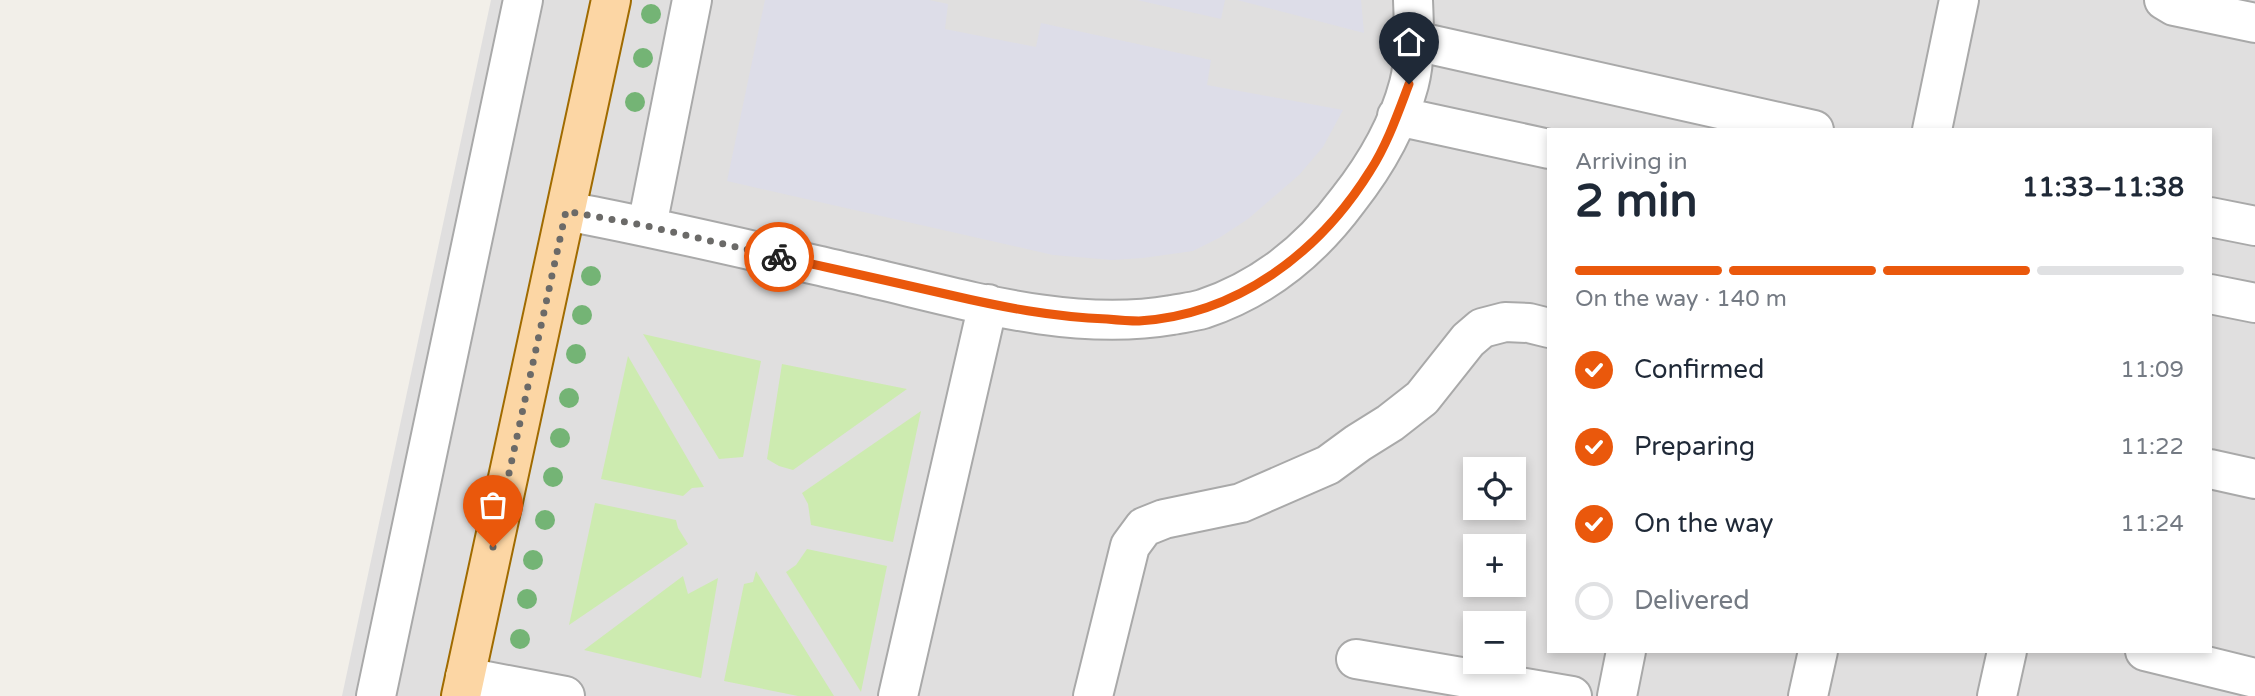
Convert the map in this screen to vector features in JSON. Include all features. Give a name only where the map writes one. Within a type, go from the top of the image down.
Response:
[{"type":"main road","points":[[463,686],[611,0]]},
{"type":"street","points":[[376,696],[523,0]]},
{"type":"street","points":[[647,226],[692,0]]},
{"type":"street","points":[[566,211],[647,226],[988,304],[1061,317],[1139,321],[1201,310],[1248,291],[1297,257],[1333,221],[1371,170],[1409,84],[1415,41],[1413,0]]},
{"type":"street","points":[[1932,128],[1959,0]]},
{"type":"street","points":[[2164,0],[2174,6],[2255,23]]},
{"type":"street","points":[[1415,41],[1805,128]]},
{"type":"street","points":[[1397,116],[1547,149]]},
{"type":"street","points":[[2212,216],[2255,226]]},
{"type":"street","points":[[2212,294],[2255,303]]},
{"type":"street","points":[[898,696],[988,304]]},
{"type":"street","points":[[1093,696],[1130,546],[1144,527],[1164,519],[1241,503],[1328,465],[1422,398],[1468,341],[1482,328],[1505,322],[1529,323],[1547,328]]},
{"type":"street","points":[[2212,469],[2255,480]]},
{"type":"street","points":[[1617,696],[1626,653]]},
{"type":"street","points":[[1808,696],[1818,653]]},
{"type":"street","points":[[1997,696],[2007,653]]},
{"type":"street","points":[[2153,653],[2255,678]]},
{"type":"street","points":[[1356,659],[1572,696]]},
{"type":"street","points":[[463,686],[565,696]]},
{"type":"shaded area","points":[[491,0],[2255,0],[2255,696],[342,696]]},
{"type":"shaded area","points":[[765,0],[929,0],[948,4],[945,29],[1036,47],[1041,23],[1211,60],[1207,85],[1343,110],[1323,147],[1299,175],[1248,219],[1193,251],[1112,260],[1053,255],[727,181]]},
{"type":"shaded area","points":[[1137,0],[1225,0],[1221,19]]},
{"type":"shaded area","points":[[1237,0],[1361,0],[1364,33]]},
{"type":"green space","points":[[643,334],[761,361],[743,457],[719,459]]},
{"type":"green space","points":[[628,356],[704,487],[692,488],[683,496],[601,479]]},
{"type":"green space","points":[[782,364],[907,389],[793,470],[767,459]]},
{"type":"green space","points":[[921,411],[893,542],[811,525],[808,504],[802,493]]},
{"type":"green space","points":[[595,503],[676,520],[688,544],[569,625]]},
{"type":"green space","points":[[807,549],[887,566],[861,692],[786,572],[796,565]]},
{"type":"green space","points":[[756,571],[834,696],[798,696],[724,681],[744,584],[753,582]]},
{"type":"green space","points":[[683,576],[688,594],[718,578],[701,678],[584,650]]},
{"type":"way so far","points":[[493,547],[566,211],[647,226],[779,257]]},
{"type":"route","points":[[779,257],[988,304],[1061,317],[1139,321],[1201,310],[1248,291],[1297,257],[1333,221],[1371,170],[1409,84]]}]
